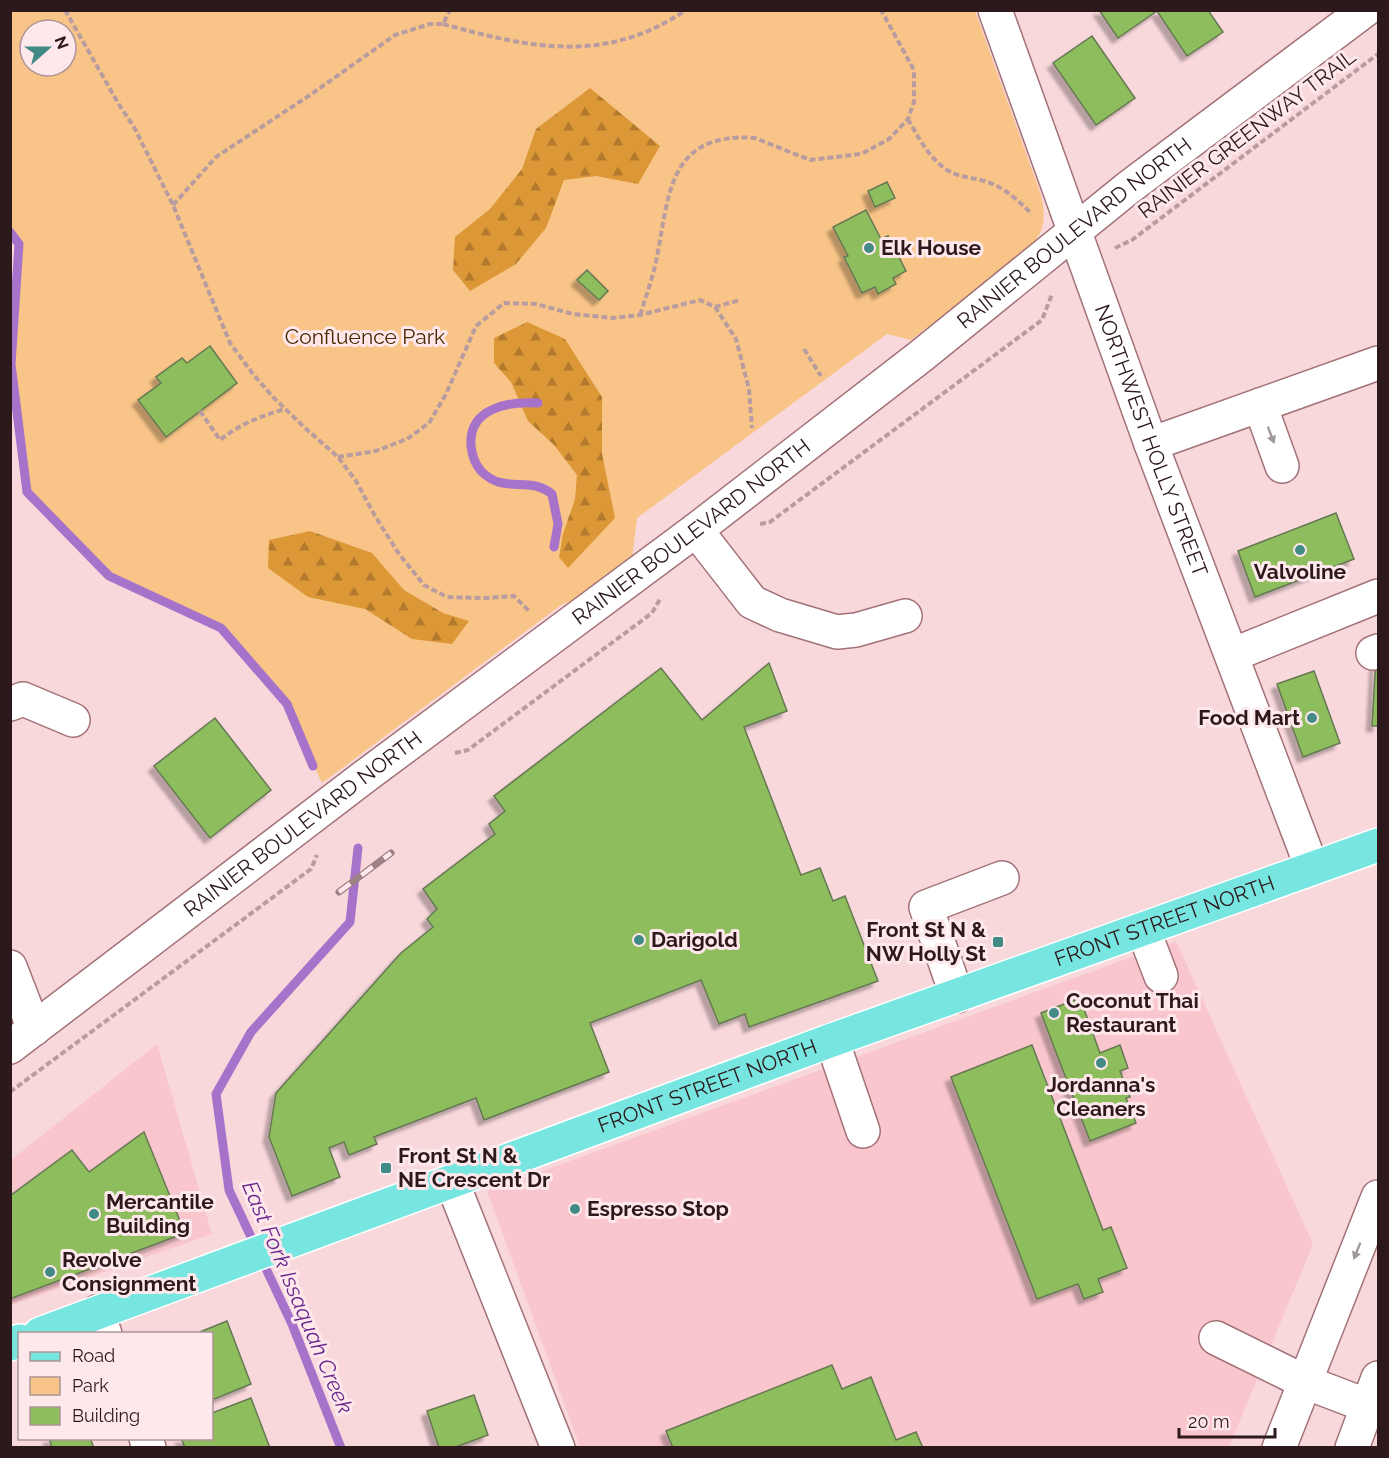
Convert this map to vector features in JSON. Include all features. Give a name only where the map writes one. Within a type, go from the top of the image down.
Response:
[{"type":"main road","name":"FRONT STREET NORTH","points":[[51,1332],[101,1323],[230,1263],[288,1241],[832,1040],[1312,868],[1377,847]]},
{"type":"street","name":"NORTHWEST HOLLY STREET","points":[[995,10],[1151,444],[1312,868]]},
{"type":"street","name":"RAINIER BOULEVARD NORTH","points":[[22,1038],[312,836],[368,774],[696,530],[921,356],[1128,188],[1365,10]]},
{"type":"street","points":[[1151,444],[1378,363]]},
{"type":"street","points":[[1260,405],[1282,466]]},
{"type":"street","points":[[696,530],[752,602],[780,615],[837,632],[856,630],[905,616]]},
{"type":"street","points":[[1232,655],[1378,596]]},
{"type":"street","points":[[15,696],[73,720]]},
{"type":"street","points":[[957,996],[926,907],[1002,878]]},
{"type":"street","points":[[1143,929],[1161,976]]},
{"type":"street","points":[[10,967],[22,1038]]},
{"type":"street","points":[[832,1040],[863,1131]]},
{"type":"street","points":[[452,1182],[558,1448]]},
{"type":"street","points":[[1279,1448],[1378,1197]]},
{"type":"street","points":[[1216,1338],[1305,1382],[1375,1388],[1352,1448]]},
{"type":"path","points":[[65,10],[134,127],[173,205],[230,343],[259,381],[285,409],[339,457],[356,481],[399,554],[424,585],[447,597],[514,596],[553,636]]},
{"type":"path","points":[[443,24],[450,10]]},
{"type":"path","points":[[173,205],[216,158],[337,77],[394,35],[430,24],[443,24],[532,45],[574,48],[634,36],[651,30],[686,10]]},
{"type":"path","points":[[640,315],[654,270],[672,182],[681,166],[697,151],[722,140],[746,137],[755,138],[810,160],[861,154],[889,139],[908,119],[914,102],[914,70],[881,10]]},
{"type":"path","name":"RAINIER GREENWAY TRAIL","points":[[1108,251],[1132,240],[1378,54]]},
{"type":"path","points":[[908,119],[932,158],[946,169],[962,178],[987,182],[1003,189],[1035,216]]},
{"type":"path","points":[[339,457],[376,451],[407,439],[429,423],[446,394],[476,326],[504,303],[536,304],[573,314],[613,318],[640,315],[700,300],[715,307],[735,339],[749,389],[752,428]]},
{"type":"path","points":[[715,307],[740,300]]},
{"type":"path","points":[[804,349],[821,376]]},
{"type":"path","points":[[200,411],[220,440],[236,428],[263,415],[285,409]]},
{"type":"path","points":[[10,1092],[311,868],[312,836]]},
{"type":"shaded area","points":[[1176,941],[1313,1244],[1229,1447],[580,1447],[487,1191]]},
{"type":"shaded area","points":[[157,1044],[212,1234],[11,1305],[11,1160]]},
{"type":"green space","name":"Confluence Park","points":[[10,11],[975,11],[1041,195],[1044,215],[1041,230],[1034,243],[1020,256],[911,340],[887,334],[637,518],[632,559],[588,594],[561,605],[322,783],[287,704],[221,628],[109,576],[27,492],[11,364],[19,244],[10,232]]},
{"type":"green space","points":[[590,88],[660,146],[638,184],[596,176],[564,180],[546,228],[516,264],[470,291],[453,270],[455,237],[490,209],[522,169],[536,129]]},
{"type":"green space","points":[[527,322],[565,339],[602,397],[602,454],[615,518],[568,568],[559,557],[563,534],[575,499],[577,475],[554,445],[528,421],[511,382],[494,363],[494,338]]},
{"type":"green space","points":[[310,531],[372,553],[404,590],[443,613],[469,621],[452,644],[412,639],[365,609],[308,597],[268,568],[269,540]]},
{"type":"building","points":[[1099,10],[1208,10],[1223,32],[1187,56],[1157,11],[1118,38]]},
{"type":"building","points":[[1092,36],[1135,98],[1096,125],[1053,63]]},
{"type":"building","points":[[887,182],[895,198],[875,207],[868,191]]},
{"type":"building","name":"Elk House","points":[[866,210],[881,239],[888,236],[906,271],[893,278],[896,284],[878,294],[875,287],[862,293],[844,257],[848,256],[833,227]]},
{"type":"building","points":[[587,270],[608,291],[599,300],[577,280]]},
{"type":"building","points":[[210,346],[237,383],[166,437],[138,400],[161,383],[156,377],[182,358],[187,363]]},
{"type":"building","points":[[1336,513],[1354,559],[1255,597],[1238,551]]},
{"type":"building","points":[[1376,656],[1378,657],[1378,726],[1372,726]]},
{"type":"building","name":"Darigold","points":[[769,663],[787,711],[744,727],[801,875],[820,868],[833,901],[845,896],[878,981],[749,1027],[745,1014],[719,1024],[701,980],[590,1023],[609,1072],[484,1120],[476,1098],[374,1137],[377,1144],[349,1155],[344,1142],[329,1148],[340,1177],[292,1196],[269,1137],[276,1093],[401,953],[433,927],[427,919],[437,909],[423,889],[495,834],[489,824],[505,811],[494,796],[661,668],[702,720]]},
{"type":"building","points":[[1314,671],[1340,743],[1303,757],[1277,684]]},
{"type":"building","points":[[215,718],[271,790],[210,838],[154,766]]},
{"type":"building","points":[[1080,998],[1100,1053],[1120,1045],[1128,1068],[1120,1071],[1130,1097],[1126,1098],[1136,1123],[1090,1141],[1041,1013]]},
{"type":"building","points":[[1032,1045],[1103,1230],[1111,1227],[1127,1268],[1098,1279],[1103,1292],[1084,1299],[1078,1284],[1037,1299],[951,1077]]},
{"type":"building","name":"Mercantile Building","points":[[144,1132],[185,1233],[10,1299],[10,1196],[72,1150],[89,1172]]},
{"type":"building","points":[[227,1321],[251,1384],[213,1400],[213,1332],[200,1332]]},
{"type":"building","points":[[832,1365],[842,1389],[871,1377],[896,1440],[916,1432],[923,1448],[673,1448],[666,1431]]},
{"type":"building","points":[[474,1395],[488,1435],[453,1448],[439,1448],[427,1411]]},
{"type":"building","points":[[251,1398],[270,1448],[185,1448],[182,1440],[213,1440],[213,1413]]},
{"type":"building","points":[[50,1440],[91,1440],[94,1448],[52,1448]]},
{"type":"waterway","name":"East Fork Issaquah Creek","points":[[10,232],[19,244],[11,364],[27,492],[109,576],[221,628],[287,704],[313,766]]},
{"type":"waterway","points":[[538,403],[503,406],[483,415],[476,423],[472,433],[471,446],[477,465],[490,478],[508,484],[534,486],[552,494],[558,524],[554,547]]},
{"type":"waterway","name":"East Fork Issaquah Creek","points":[[341,1448],[292,1324],[229,1190],[216,1094],[251,1032],[350,922],[358,848]]},
{"type":"railway","points":[[339,892],[391,853]]},
{"type":"place","name":"Elk House","points":[[869,248]]},
{"type":"place","name":"Valvoline","points":[[1300,550]]},
{"type":"place","name":"Food Mart","points":[[1312,718]]},
{"type":"place","name":"Darigold","points":[[639,940]]},
{"type":"place","name":"Front St N & NW Holly St","points":[[998,942]]},
{"type":"place","name":"Coconut Thai Restaurant","points":[[1054,1013]]},
{"type":"place","name":"Jordanna's Cleaners","points":[[1101,1063]]},
{"type":"place","name":"Front St N & NE Crescent Dr","points":[[386,1168]]},
{"type":"place","name":"Espresso Stop","points":[[575,1209]]},
{"type":"place","name":"Mercantile Building","points":[[94,1214]]},
{"type":"place","name":"Revolve Consignment","points":[[50,1272]]}]
